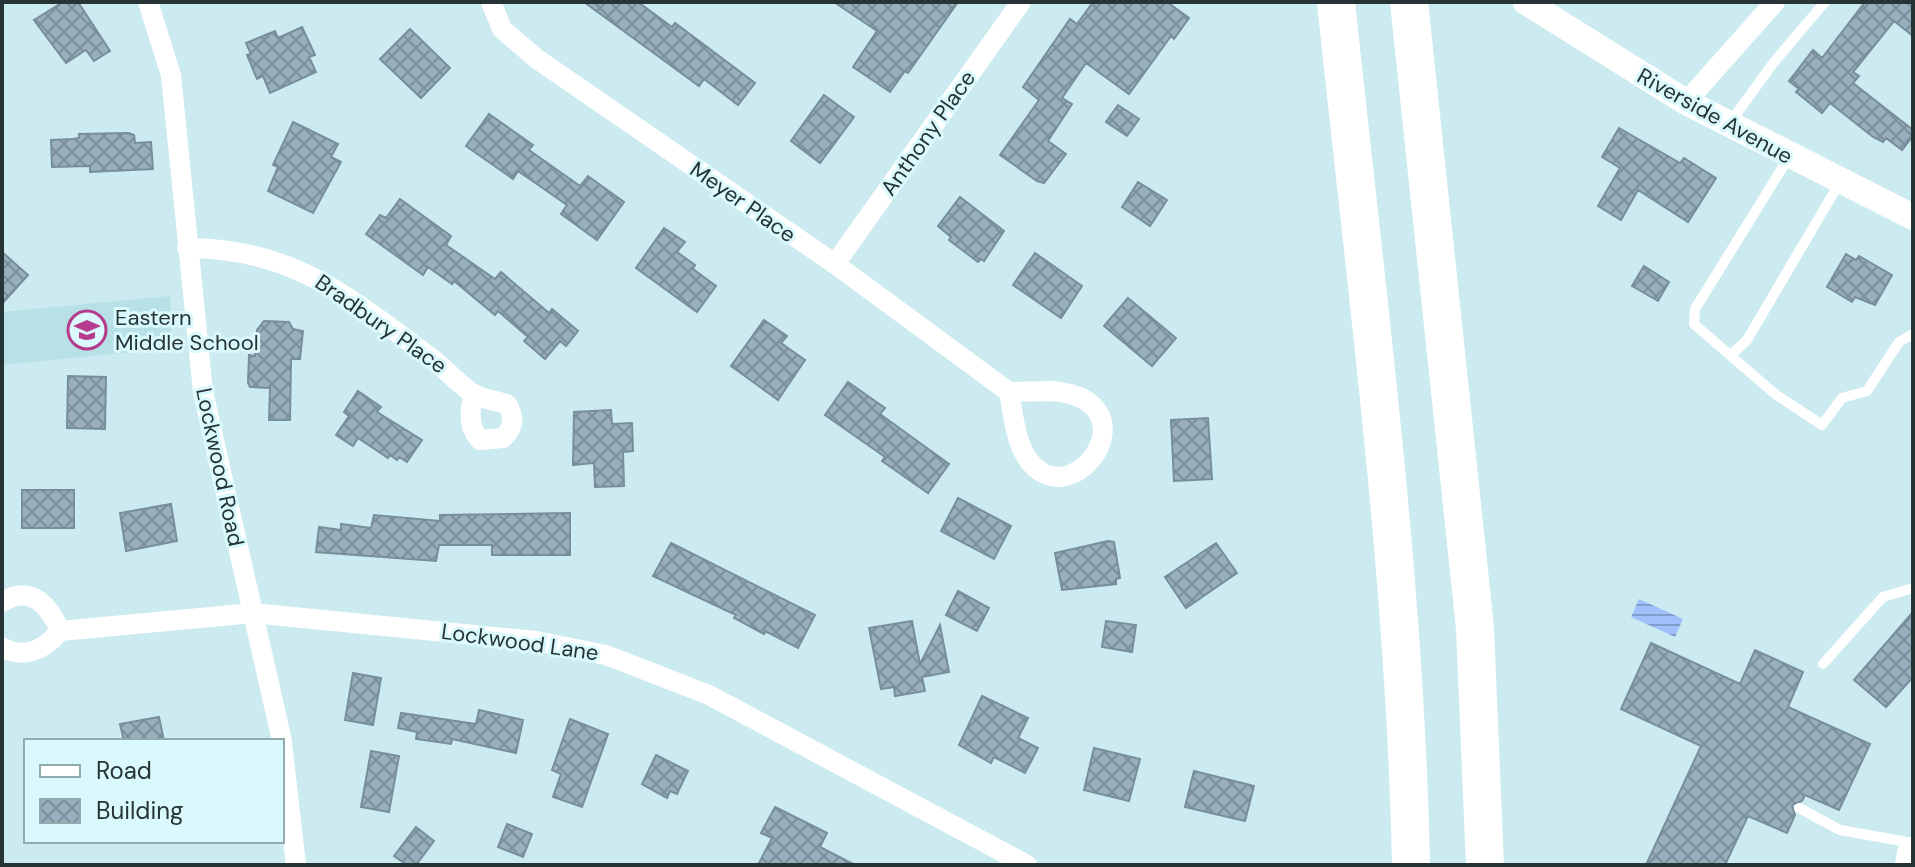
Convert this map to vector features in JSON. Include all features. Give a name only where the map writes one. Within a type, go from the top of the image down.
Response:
[{"type":"highway","points":[[1336,2],[1393,534],[1406,711],[1411,865]]},
{"type":"highway","points":[[1409,2],[1475,628],[1485,865]]},
{"type":"main road","points":[[1911,865],[1913,853]]},
{"type":"street","name":"Lockwood Road","points":[[148,2],[171,75],[203,392],[281,739]]},
{"type":"street","name":"Meyer Place","points":[[491,2],[502,29],[537,59],[835,264],[1009,392]]},
{"type":"street","name":"Anthony Place","points":[[835,264],[1021,2]]},
{"type":"street","name":"Riverside Avenue","points":[[1526,2],[1727,125],[1913,217]]},
{"type":"street","points":[[1686,102],[1775,2]]},
{"type":"street","name":"Bradbury Place","points":[[187,248],[250,252],[303,271],[354,301],[453,373],[474,395]]},
{"type":"street","points":[[1009,392],[1066,392],[1091,404],[1103,429],[1097,456],[1075,473],[1048,474],[1037,468],[1021,446],[1009,392]]},
{"type":"street","points":[[2,602],[13,595],[27,594],[52,611],[60,631]]},
{"type":"street","name":"Lockwood Lane","points":[[2,647],[25,654],[39,649],[60,631],[253,613],[536,641],[624,660],[721,701],[1027,865]]},
{"type":"street","name":"Lockwood Road","points":[[284,760],[296,865]]},
{"type":"lane","points":[[1727,125],[1774,62],[1825,2]]},
{"type":"lane","points":[[1789,157],[1695,309],[1694,324],[1775,394],[1822,425],[1842,398],[1867,391],[1899,342],[1913,334]]},
{"type":"lane","points":[[1731,355],[1747,340],[1840,182]]},
{"type":"lane","points":[[1823,664],[1883,597],[1913,588]]},
{"type":"lane","points":[[1799,808],[1840,830],[1913,843]]},
{"type":"shaded area","name":"Eastern Middle School","points":[[170,296],[172,348],[2,365],[2,312]]},
{"type":"water","points":[[1639,599],[1683,619],[1675,637],[1631,617]]},
{"type":"building","points":[[63,2],[78,2],[110,51],[94,61],[86,50],[66,63],[34,20]]},
{"type":"building","points":[[584,2],[638,2],[672,27],[675,23],[755,83],[738,105],[704,79],[699,86]]},
{"type":"building","points":[[834,2],[958,2],[908,73],[905,71],[890,92],[853,67],[877,31]]},
{"type":"building","points":[[1093,2],[1167,2],[1189,18],[1174,39],[1171,36],[1129,94],[1086,63],[1062,98],[1072,104],[1048,141],[1066,154],[1044,183],[1037,181],[1000,155],[1039,100],[1023,87],[1070,19],[1077,24]]},
{"type":"building","points":[[1865,2],[1913,2],[1913,36],[1894,21],[1853,72],[1859,76],[1853,83],[1913,130],[1913,136],[1902,150],[1886,138],[1883,142],[1873,137],[1830,103],[1822,113],[1796,92],[1799,89],[1789,81],[1813,50],[1822,58]]},
{"type":"building","points":[[302,27],[315,55],[309,57],[316,72],[270,93],[263,76],[257,79],[247,55],[251,54],[246,43],[275,31],[278,38]]},
{"type":"building","points":[[410,29],[450,68],[421,98],[380,59]]},
{"type":"building","points":[[824,95],[854,117],[820,163],[791,141]]},
{"type":"building","points":[[1118,105],[1139,119],[1127,136],[1106,122]]},
{"type":"building","points":[[489,114],[533,145],[529,150],[580,186],[588,176],[624,202],[597,240],[561,214],[567,205],[518,171],[513,179],[466,146]]},
{"type":"building","points":[[293,122],[338,144],[331,157],[341,162],[313,213],[268,191],[278,167],[273,165]]},
{"type":"building","points":[[1619,128],[1680,163],[1684,158],[1716,178],[1688,222],[1638,190],[1621,220],[1598,206],[1620,168],[1602,157]]},
{"type":"building","points":[[79,134],[134,135],[135,143],[151,142],[153,169],[90,172],[90,166],[52,167],[51,140],[79,138]]},
{"type":"building","points":[[1138,182],[1167,200],[1150,226],[1122,207]]},
{"type":"building","points":[[960,197],[1004,231],[984,261],[981,259],[978,262],[949,240],[951,237],[938,226]]},
{"type":"building","points":[[400,199],[451,236],[446,245],[495,279],[501,272],[549,313],[552,309],[578,331],[566,346],[560,341],[545,359],[524,341],[528,337],[498,311],[495,315],[454,281],[452,284],[428,267],[423,275],[366,234],[380,215],[386,218]]},
{"type":"building","points":[[664,228],[685,242],[677,252],[716,286],[697,312],[636,268]]},
{"type":"building","points":[[2,252],[28,275],[2,304]]},
{"type":"building","points":[[1035,253],[1082,286],[1061,318],[1013,285]]},
{"type":"building","points":[[1846,254],[1856,260],[1859,256],[1892,275],[1875,305],[1855,297],[1852,302],[1827,287]]},
{"type":"building","points":[[1644,266],[1669,282],[1658,301],[1632,286]]},
{"type":"building","points":[[1128,298],[1176,338],[1152,366],[1104,326]]},
{"type":"building","points":[[764,320],[787,336],[781,343],[805,360],[778,400],[731,366]]},
{"type":"building","points":[[264,321],[289,322],[293,329],[303,331],[300,359],[291,359],[290,420],[269,420],[270,388],[250,387],[248,383],[249,355],[255,356],[257,330]]},
{"type":"building","points":[[68,376],[106,377],[105,429],[67,428]]},
{"type":"building","points":[[848,382],[885,408],[880,414],[949,464],[928,493],[882,461],[885,457],[825,415]]},
{"type":"building","points":[[358,391],[381,407],[377,412],[422,440],[407,462],[390,455],[388,458],[358,438],[353,446],[336,435],[349,416],[344,412]]},
{"type":"building","points":[[611,410],[612,424],[632,423],[633,451],[623,452],[624,486],[595,487],[594,463],[573,465],[574,412]]},
{"type":"building","points":[[1208,418],[1212,479],[1174,481],[1171,420]]},
{"type":"building","points":[[22,490],[74,490],[74,528],[22,528]]},
{"type":"building","points":[[958,498],[1011,526],[994,559],[941,531]]},
{"type":"building","points":[[171,504],[177,541],[126,551],[120,513]]},
{"type":"building","points":[[570,513],[570,555],[492,555],[492,545],[439,545],[436,561],[316,552],[319,527],[341,530],[341,524],[371,528],[374,515],[440,521],[440,515]]},
{"type":"building","points":[[1114,542],[1120,578],[1116,579],[1116,584],[1062,590],[1055,553]]},
{"type":"building","points":[[671,543],[815,615],[798,648],[765,631],[764,634],[734,618],[736,615],[653,576]]},
{"type":"building","points":[[1216,543],[1237,573],[1186,608],[1165,577]]},
{"type":"building","points":[[958,591],[989,608],[977,631],[946,615]]},
{"type":"building","points":[[1913,612],[1913,677],[1886,707],[1854,680]]},
{"type":"building","points":[[912,621],[920,664],[940,625],[949,672],[922,677],[925,691],[895,696],[894,687],[881,689],[869,628]]},
{"type":"building","points":[[1106,621],[1136,625],[1132,652],[1102,647]]},
{"type":"building","points":[[1651,643],[1740,684],[1755,650],[1803,672],[1788,707],[1870,744],[1839,810],[1805,795],[1802,801],[1792,805],[1795,815],[1787,833],[1748,816],[1725,865],[1646,865],[1701,746],[1621,709]]},
{"type":"building","points":[[353,673],[381,678],[373,725],[345,720]]},
{"type":"building","points":[[982,696],[1028,718],[1018,738],[1038,748],[1025,773],[994,757],[991,763],[959,745]]},
{"type":"building","points":[[479,710],[523,720],[516,753],[452,739],[451,744],[416,739],[417,732],[398,728],[401,713],[476,724]]},
{"type":"building","points":[[159,717],[164,739],[124,739],[120,724]]},
{"type":"building","points":[[570,719],[608,734],[582,807],[553,797],[561,774],[552,770]]},
{"type":"building","points":[[1094,748],[1140,759],[1129,801],[1084,790]]},
{"type":"building","points":[[371,751],[399,756],[389,812],[361,807]]},
{"type":"building","points":[[656,755],[688,771],[677,794],[670,791],[667,798],[642,784]]},
{"type":"building","points":[[1194,771],[1254,786],[1245,821],[1185,807]]},
{"type":"building","points":[[775,807],[827,833],[820,847],[855,865],[758,865],[772,838],[761,833]]},
{"type":"building","points":[[507,824],[532,834],[523,857],[498,847]]},
{"type":"building","points":[[416,827],[434,841],[416,865],[407,865],[394,856]]},
{"type":"place","name":"Eastern Middle School","points":[[87,330]]}]
